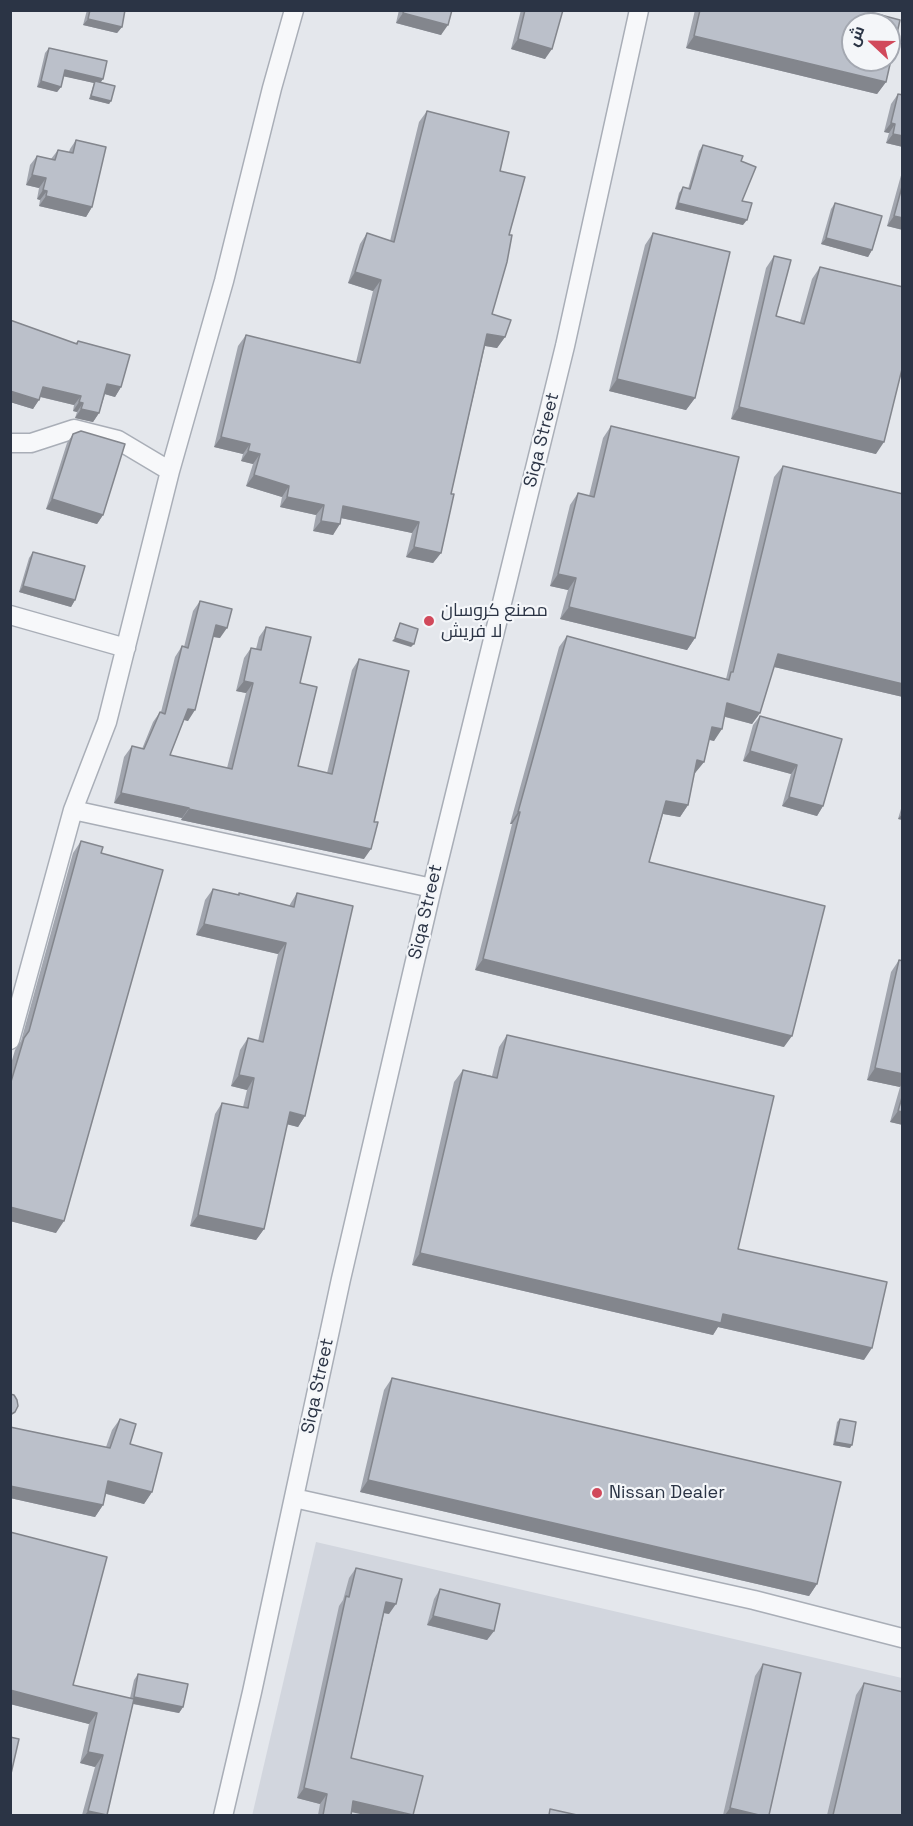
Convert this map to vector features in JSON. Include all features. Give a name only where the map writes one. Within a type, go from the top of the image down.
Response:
[{"type":"street","points":[[10,1040],[73,810],[107,722],[170,471],[224,281],[294,10]]},
{"type":"street","name":"Siqa Street","points":[[223,1815],[252,1692],[341,1279],[432,888],[565,346],[639,10]]},
{"type":"street","points":[[10,443],[32,443],[74,429],[118,440],[170,471]]},
{"type":"street","points":[[10,615],[126,648]]},
{"type":"street","points":[[73,810],[432,888]]},
{"type":"street","points":[[294,1498],[754,1600],[903,1638]]},
{"type":"shaded area","points":[[316,1542],[902,1678],[902,1815],[252,1816]]},
{"type":"building","points":[[90,10],[125,10],[122,27],[88,19]]},
{"type":"building","points":[[404,10],[452,10],[448,25],[403,13]]},
{"type":"building","points":[[525,10],[563,10],[552,49],[518,39]]},
{"type":"building","points":[[700,10],[862,10],[870,12],[841,12],[841,71],[694,36]]},
{"type":"building","points":[[49,48],[107,61],[103,79],[65,70],[61,87],[41,81]]},
{"type":"building","points":[[844,72],[888,72],[886,82]]},
{"type":"building","points":[[95,81],[115,86],[111,101],[91,96]]},
{"type":"building","points":[[898,94],[903,95],[903,136],[893,134],[895,124],[891,123]]},
{"type":"building","points":[[427,111],[509,132],[500,171],[525,177],[509,235],[512,235],[507,262],[492,314],[511,320],[505,337],[487,334],[451,494],[454,494],[441,553],[414,547],[419,522],[343,506],[340,524],[321,521],[324,505],[287,497],[289,486],[254,475],[260,454],[248,451],[250,444],[221,437],[246,335],[360,363],[381,280],[355,272],[367,233],[394,242]]},
{"type":"building","points":[[76,140],[106,147],[92,207],[46,196],[47,191],[43,190],[46,178],[32,175],[37,156],[55,160],[58,150],[73,153]]},
{"type":"building","points":[[703,145],[743,156],[741,161],[756,167],[742,201],[752,203],[747,220],[678,203],[683,187],[690,189]]},
{"type":"building","points":[[903,183],[903,218],[894,216]]},
{"type":"building","points":[[835,203],[882,216],[872,250],[826,238]]},
{"type":"building","points":[[653,233],[730,252],[695,398],[617,379]]},
{"type":"building","points":[[774,256],[791,260],[776,316],[804,324],[820,267],[903,287],[903,365],[884,442],[739,407]]},
{"type":"building","points":[[10,320],[77,344],[78,341],[130,355],[121,387],[107,384],[99,413],[81,409],[83,403],[79,402],[81,396],[43,387],[39,400],[10,391]]},
{"type":"building","points":[[611,426],[739,457],[695,638],[569,607],[576,578],[558,574],[578,493],[594,497]]},
{"type":"building","points":[[81,431],[125,444],[103,515],[52,499],[73,434]]},
{"type":"building","points":[[783,466],[903,494],[903,684],[778,654],[760,713],[727,703],[722,729],[712,727],[704,762],[697,760],[688,805],[666,801],[649,862],[825,906],[792,1036],[483,959],[520,812],[518,812],[567,636],[729,680],[733,672]]},
{"type":"building","points":[[33,552],[85,566],[75,600],[23,586]]},
{"type":"building","points":[[200,601],[232,609],[227,628],[216,625],[195,710],[188,709],[170,755],[232,769],[253,683],[244,681],[251,648],[261,650],[266,627],[311,637],[300,683],[317,687],[298,766],[332,774],[359,659],[409,671],[374,822],[378,822],[371,849],[121,793],[132,746],[144,749],[160,712],[165,714],[182,646],[188,648]]},
{"type":"building","points":[[400,623],[418,629],[414,644],[395,638]]},
{"type":"building","points":[[760,716],[842,739],[823,806],[789,797],[797,765],[750,751]]},
{"type":"building","points":[[81,841],[103,847],[101,853],[163,870],[64,1221],[10,1207],[10,1085],[24,1038],[29,1031]]},
{"type":"building","points":[[213,889],[294,907],[297,893],[353,906],[305,1116],[290,1112],[264,1229],[198,1215],[222,1103],[248,1108],[254,1078],[239,1075],[248,1038],[263,1042],[286,943],[204,924]]},
{"type":"building","points":[[899,960],[903,961],[903,1074],[875,1068]]},
{"type":"building","points":[[507,1035],[774,1096],[738,1249],[887,1282],[872,1348],[723,1314],[721,1323],[420,1253],[463,1070],[497,1078]]},
{"type":"building","points":[[903,1094],[903,1112],[898,1111]]},
{"type":"building","name":"Nissan Dealer","points":[[392,1378],[841,1482],[817,1584],[368,1480]]},
{"type":"building","points":[[10,1394],[14,1395],[18,1406],[10,1415]]},
{"type":"building","points":[[120,1419],[136,1424],[130,1444],[162,1453],[152,1492],[108,1481],[103,1505],[10,1486],[10,1427],[110,1448]]},
{"type":"building","points":[[840,1419],[856,1422],[852,1445],[835,1442]]},
{"type":"building","points":[[10,1532],[107,1557],[73,1685],[134,1699],[107,1815],[88,1811],[103,1755],[88,1752],[97,1713],[10,1690]]},
{"type":"building","points":[[356,1568],[402,1579],[396,1604],[386,1602],[351,1758],[423,1776],[413,1815],[353,1801],[351,1815],[323,1815],[327,1794],[304,1788],[346,1596],[349,1597]]},
{"type":"building","points":[[440,1589],[500,1604],[494,1631],[433,1616]]},
{"type":"building","points":[[763,1664],[801,1673],[769,1815],[730,1808]]},
{"type":"building","points":[[138,1674],[188,1684],[183,1707],[134,1697]]},
{"type":"building","points":[[864,1683],[903,1692],[903,1815],[833,1815]]},
{"type":"building","points":[[10,1737],[19,1739],[10,1778]]},
{"type":"building","points":[[550,1809],[577,1815],[549,1815]]},
{"type":"place","name":"مصنع كروسان لا فريش","points":[[429,621]]},
{"type":"place","name":"Nissan Dealer","points":[[597,1493]]}]
